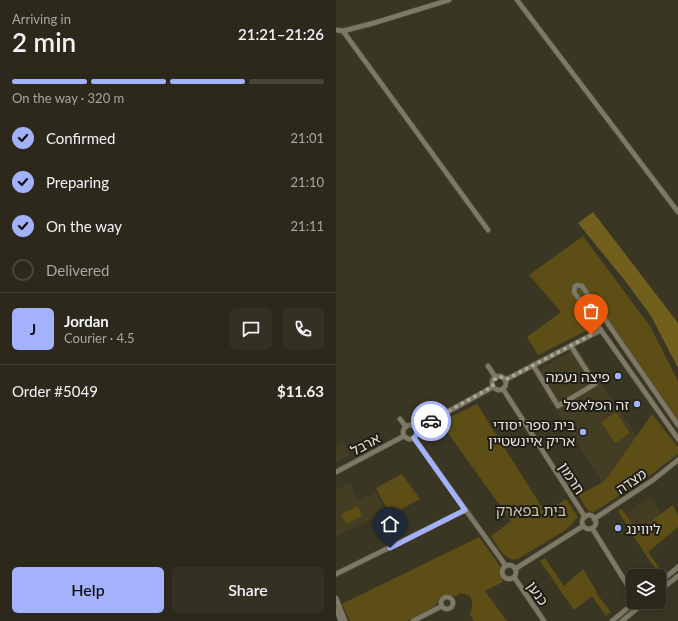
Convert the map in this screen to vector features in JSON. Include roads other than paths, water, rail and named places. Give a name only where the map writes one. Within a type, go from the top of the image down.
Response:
[{"type":"street","points":[[336,30],[343,31],[386,20],[449,0]]},
{"type":"street","points":[[517,0],[678,212]]},
{"type":"street","points":[[343,31],[488,230]]},
{"type":"street","points":[[678,425],[582,286],[577,285],[574,288],[574,292],[678,439]]},
{"type":"street","points":[[505,380],[601,330]]},
{"type":"street","points":[[533,366],[558,406],[595,384],[570,346]]},
{"type":"street","points":[[488,366],[496,378]]},
{"type":"street","points":[[493,386],[492,383],[496,378],[501,377],[505,380]]},
{"type":"street","points":[[493,386],[498,390],[503,389],[506,385],[505,380]]},
{"type":"street","points":[[416,429],[493,386]]},
{"type":"street","name":"חרמון","points":[[503,389],[585,517]]},
{"type":"street","points":[[400,419],[406,427]]},
{"type":"street","points":[[406,427],[412,426],[416,429]]},
{"type":"street","points":[[406,427],[404,436],[409,439],[414,438]]},
{"type":"street","points":[[414,438],[417,434],[416,429]]},
{"type":"street","name":"ארבל","points":[[336,472],[404,436]]},
{"type":"street","points":[[414,438],[506,566]]},
{"type":"street","name":"מצדה","points":[[594,519],[653,480],[678,460]]},
{"type":"street","points":[[336,574],[465,510]]},
{"type":"street","points":[[583,526],[582,522],[585,517],[591,516],[594,519],[595,525],[592,528]]},
{"type":"street","points":[[583,526],[586,528],[592,528]]},
{"type":"street","points":[[515,568],[583,526]]},
{"type":"street","points":[[592,528],[626,582]]},
{"type":"street","points":[[506,566],[511,565],[515,568]]},
{"type":"street","points":[[506,566],[503,570],[504,576],[509,579],[514,578],[516,572],[515,568]]},
{"type":"street","points":[[666,577],[678,567]]},
{"type":"street","points":[[666,585],[678,576]]},
{"type":"street","name":"כנען","points":[[514,578],[544,621]]},
{"type":"street","points":[[336,598],[345,621]]},
{"type":"street","points":[[413,621],[442,606]]},
{"type":"street","points":[[336,609],[341,621]]},
{"type":"street","points":[[612,621],[626,609]]},
{"type":"street","points":[[622,621],[637,609]]},
{"type":"place","name":"פיצה נעמה","points":[[618,376]]},
{"type":"place","name":"זה הפלאפל","points":[[637,404]]},
{"type":"place","name":"בית ספר יסודי אריק איינשטיין","points":[[583,432]]},
{"type":"place","name":"ליווינג","points":[[618,528]]},
{"type":"district","name":"בית בפארק","points":[[531,510]]}]
